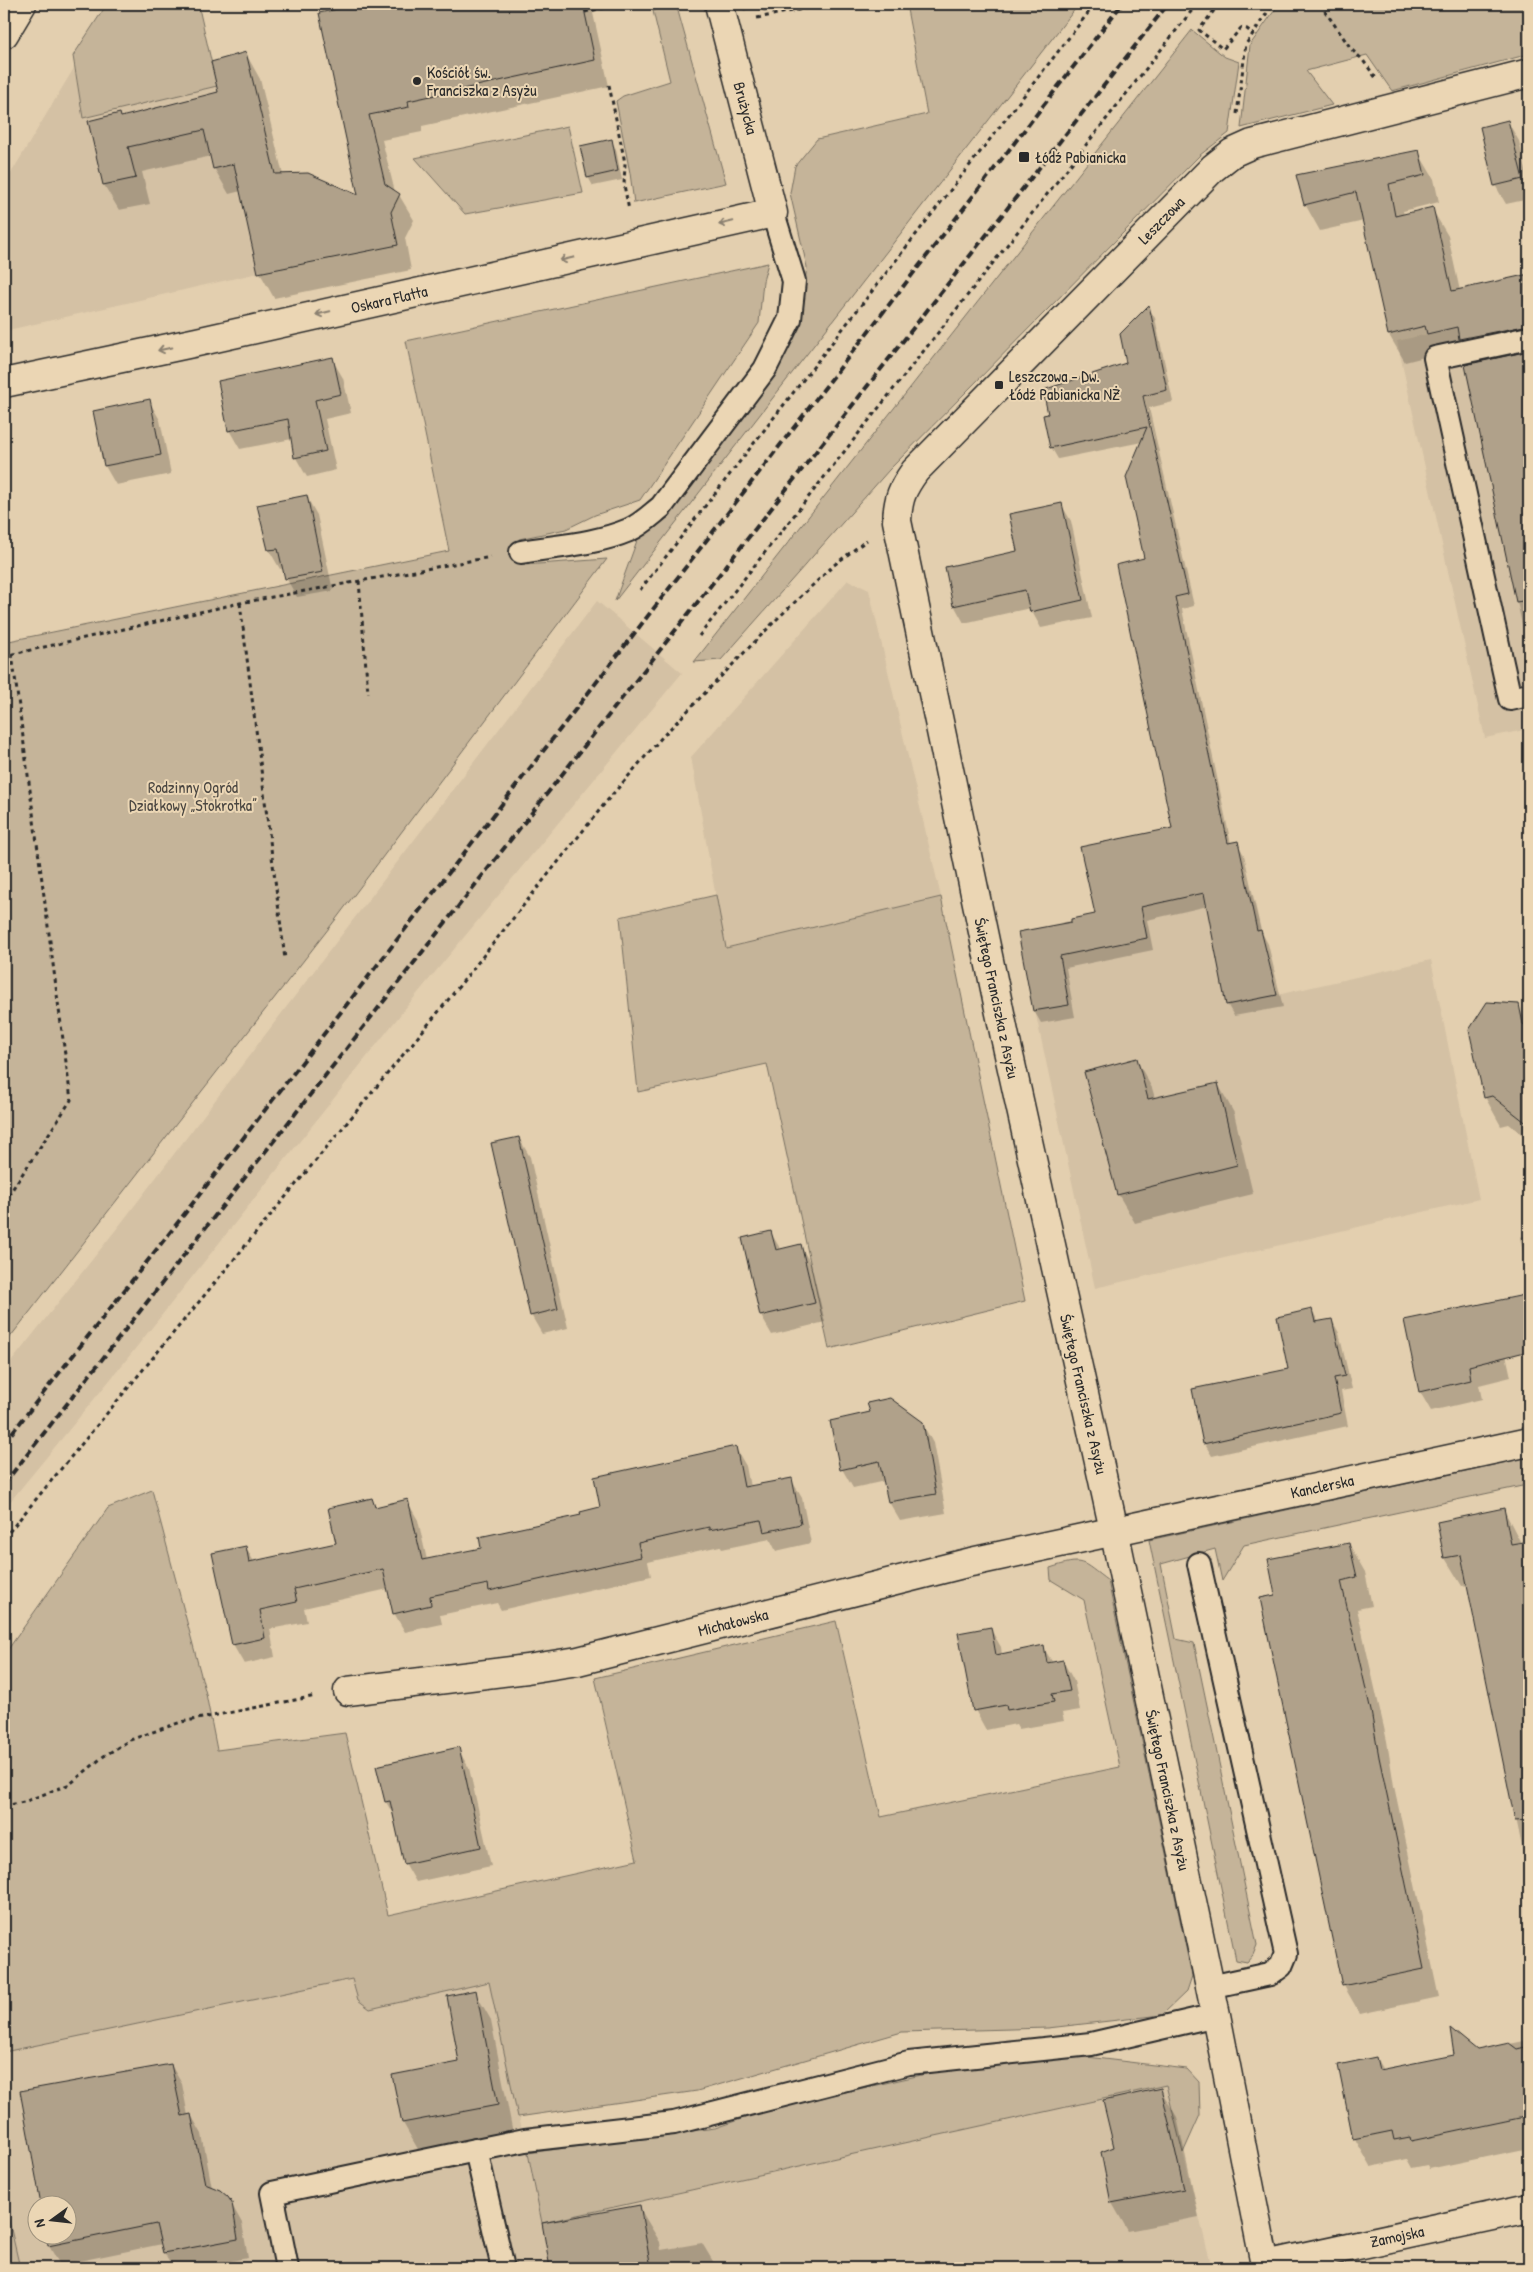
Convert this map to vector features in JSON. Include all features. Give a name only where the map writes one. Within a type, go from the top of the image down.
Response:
[{"type":"street","points":[[4,34],[22,4]]},
{"type":"street","name":"Brużycka","points":[[721,14],[773,213]]},
{"type":"street","name":"Leszczowa","points":[[897,521],[898,501],[904,486],[915,471],[1213,168],[1232,153],[1252,144],[1529,73]]},
{"type":"street","name":"Oskara Flatta","points":[[4,383],[197,342],[773,213]]},
{"type":"street","name":"Świętego Franciszka z Asyżu","points":[[897,521],[1003,1028],[1114,1530],[1216,2015],[1265,2267]]},
{"type":"street","name":"Kanclerska","points":[[1114,1530],[1529,1442]]},
{"type":"street","name":"Michałowska","points":[[348,1691],[527,1670],[578,1661],[963,1564],[1114,1530]]},
{"type":"street","name":"Zamojska","points":[[1265,2267],[1529,2208]]},
{"type":"lane","points":[[522,552],[612,536],[631,530],[647,519],[661,507],[748,393],[778,346],[790,319],[794,300],[794,282],[773,213]]},
{"type":"lane","points":[[1529,338],[1435,358],[1510,700],[1529,695]]},
{"type":"lane","points":[[1199,1564],[1286,1954],[1281,1966],[1270,1974],[1210,1987]]},
{"type":"lane","points":[[287,2268],[272,2193],[525,2140],[674,2123],[909,2062],[1091,2044],[1216,2015]]},
{"type":"lane","points":[[476,2150],[503,2268]]},
{"type":"path","points":[[585,12],[621,4]]},
{"type":"path","points":[[721,14],[828,4]]},
{"type":"path","points":[[640,590],[1095,4]]},
{"type":"path","points":[[699,636],[1196,4]]},
{"type":"path","points":[[1219,4],[1199,30],[1224,49],[1241,28],[1247,29],[1252,33]]},
{"type":"path","points":[[1232,153],[1244,49],[1252,33],[1273,4]]},
{"type":"path","points":[[1320,4],[1352,50],[1362,59],[1385,91],[1392,109]]},
{"type":"path","points":[[609,85],[625,163],[624,185],[629,211]]},
{"type":"path","points":[[4,1538],[440,1010],[606,802],[663,736],[776,620],[827,572],[867,539],[897,521]]},
{"type":"path","points":[[4,656],[240,603],[522,552]]},
{"type":"path","points":[[359,581],[368,693]]},
{"type":"path","points":[[240,603],[285,959]]},
{"type":"path","points":[[4,1202],[71,1100],[12,654]]},
{"type":"path","points":[[4,1806],[24,1802],[70,1784],[104,1756],[130,1740],[181,1722],[295,1698],[348,1691]]},
{"type":"shaded area","points":[[74,68],[84,118],[217,86],[258,273],[4,331],[4,185]]},
{"type":"shaded area","points":[[1529,311],[1529,729],[1485,738],[1397,341]]},
{"type":"shaded area","points":[[848,580],[869,590],[941,897],[725,948],[691,757]]},
{"type":"shaded area","points":[[597,601],[682,673],[408,1005],[123,1364],[4,1509],[4,1371],[122,1222]]},
{"type":"shaded area","points":[[1249,883],[1277,995],[1431,960],[1479,1199],[1095,1288],[1018,932]]},
{"type":"shaded area","points":[[352,1979],[358,2000],[370,2009],[489,1982],[543,2223],[1166,2085],[1212,2268],[20,2268],[4,2199],[4,2052]]},
{"type":"green space","points":[[107,4],[198,4],[217,86],[83,118],[73,56]]},
{"type":"green space","points":[[676,4],[726,183],[634,203],[616,101],[623,96],[670,81],[653,11]]},
{"type":"green space","points":[[737,4],[800,4],[764,11],[757,7],[744,10]]},
{"type":"green space","points":[[906,4],[1079,4],[615,601],[639,535],[799,322],[807,267],[790,193],[795,166],[817,139],[927,114]]},
{"type":"green space","points":[[1279,4],[1529,4],[1529,54],[1392,91],[1367,55],[1306,71],[1332,105],[1241,128],[1250,45]]},
{"type":"green space","points":[[1192,30],[1225,57],[1239,62],[1229,133],[1200,155],[889,470],[721,660],[694,662]]},
{"type":"green space","points":[[568,126],[583,193],[465,214],[415,158]]},
{"type":"green space","name":"Rodzinny Ogród Działkowy „Stokrotka”","points":[[768,263],[763,281],[759,323],[640,500],[595,515],[566,529],[519,539],[524,565],[607,559],[336,919],[4,1345],[4,642],[449,551],[406,341]]},
{"type":"green space","points":[[716,895],[726,948],[941,897],[1025,1301],[829,1349],[767,1064],[638,1092],[620,917]]},
{"type":"green space","points":[[1529,1457],[1529,1491],[1522,1486],[1244,1545],[1222,1581],[1215,1549],[1161,1564],[1176,1639],[1194,1643],[1257,1945],[1253,1955],[1247,1962],[1236,1960],[1149,1540]]},
{"type":"green space","points":[[152,1490],[206,1694],[217,1750],[345,1733],[388,1915],[637,1860],[595,1678],[836,1621],[881,1817],[1120,1767],[1084,1600],[1051,1580],[1050,1568],[1076,1562],[1087,1565],[1108,1581],[1192,1976],[1187,1991],[1162,2015],[1048,2028],[902,2032],[697,2091],[518,2117],[489,1982],[370,2009],[358,2000],[352,1979],[4,2052],[4,1655],[108,1508]]},
{"type":"green space","points":[[1062,2054],[1187,2069],[1199,2082],[1200,2115],[1183,2153],[1166,2085],[542,2223],[528,2153],[715,2128],[773,2108],[971,2064]]},
{"type":"green space","points":[[4,2199],[20,2268],[4,2268]]},
{"type":"building","points":[[361,4],[583,4],[595,60],[408,101],[409,107],[369,115],[385,184],[400,194],[391,212],[398,245],[258,273],[234,164],[213,169],[204,130],[128,147],[136,178],[103,185],[88,121],[120,113],[121,117],[218,92],[211,62],[246,52],[275,174],[308,173],[358,195],[319,13]]},
{"type":"building","points":[[1508,120],[1523,179],[1494,186],[1480,127]]},
{"type":"building","points":[[612,139],[618,171],[587,178],[580,146]]},
{"type":"building","points":[[1419,150],[1425,175],[1389,184],[1395,216],[1433,207],[1452,291],[1529,274],[1529,325],[1459,339],[1457,327],[1427,334],[1425,326],[1388,335],[1356,192],[1304,205],[1296,175]]},
{"type":"building","points":[[1149,305],[1167,390],[1143,396],[1188,594],[1175,597],[1228,843],[1238,841],[1257,931],[1261,930],[1277,995],[1226,1005],[1204,893],[1141,907],[1147,938],[1060,956],[1069,1005],[1033,1011],[1018,932],[1071,922],[1071,919],[1095,914],[1080,847],[1172,828],[1116,565],[1144,558],[1126,477],[1147,427],[1050,448],[1043,415],[1048,414],[1043,390],[1126,363],[1120,334]]},
{"type":"building","points":[[1529,351],[1529,600],[1516,602],[1465,365]]},
{"type":"building","points":[[333,357],[341,394],[315,400],[326,451],[294,458],[288,419],[228,431],[218,381]]},
{"type":"building","points":[[150,399],[161,455],[104,466],[93,411]]},
{"type":"building","points":[[307,495],[323,572],[285,579],[278,549],[268,550],[257,505]]},
{"type":"building","points":[[1062,503],[1083,600],[1030,612],[1025,590],[953,606],[945,567],[1017,551],[1009,514]]},
{"type":"building","points":[[1487,1002],[1519,1004],[1523,1024],[1529,1028],[1529,1125],[1492,1096],[1484,1098],[1469,1030]]},
{"type":"building","points":[[1137,1058],[1148,1099],[1218,1083],[1237,1165],[1117,1195],[1084,1072]]},
{"type":"building","points":[[519,1137],[558,1309],[530,1316],[491,1143]]},
{"type":"building","points":[[771,1231],[776,1250],[801,1244],[815,1303],[760,1316],[742,1238]]},
{"type":"building","points":[[1529,1294],[1529,1351],[1469,1366],[1471,1380],[1419,1392],[1404,1320]]},
{"type":"building","points":[[1312,1309],[1315,1322],[1332,1319],[1345,1376],[1334,1378],[1341,1413],[1203,1444],[1192,1389],[1288,1369],[1277,1317]]},
{"type":"building","points":[[890,1398],[923,1422],[936,1494],[888,1502],[879,1461],[840,1470],[830,1421],[870,1412],[867,1403]]},
{"type":"building","points":[[736,1446],[744,1487],[792,1478],[801,1524],[764,1532],[761,1520],[709,1530],[709,1527],[638,1543],[641,1557],[489,1591],[488,1584],[430,1596],[431,1605],[393,1614],[383,1569],[294,1589],[297,1602],[260,1610],[265,1638],[232,1645],[212,1553],[246,1546],[249,1562],[336,1543],[328,1508],[372,1498],[375,1507],[408,1499],[422,1560],[481,1548],[479,1537],[581,1515],[580,1512],[600,1507],[594,1477]]},
{"type":"building","points":[[1504,1508],[1511,1544],[1529,1541],[1529,1820],[1515,1821],[1461,1555],[1444,1558],[1437,1522]]},
{"type":"building","points":[[1349,1543],[1357,1577],[1341,1581],[1371,1711],[1424,1969],[1342,1986],[1260,1598],[1275,1595],[1268,1559]]},
{"type":"building","points":[[991,1627],[996,1655],[1044,1645],[1047,1663],[1063,1660],[1070,1691],[1052,1694],[1054,1702],[1007,1710],[1006,1705],[973,1711],[958,1633]]},
{"type":"building","points":[[459,1747],[481,1847],[404,1864],[390,1801],[385,1802],[376,1766]]},
{"type":"building","points":[[476,1990],[498,2105],[402,2123],[392,2075],[459,2062],[447,1996]]},
{"type":"building","points":[[1450,2028],[1477,2050],[1509,2043],[1517,2049],[1529,2046],[1529,2116],[1411,2141],[1410,2137],[1394,2140],[1392,2131],[1353,2139],[1338,2065],[1376,2057],[1379,2070],[1454,2055]]},
{"type":"building","points":[[171,2064],[182,2116],[191,2114],[205,2184],[220,2190],[232,2203],[238,2239],[163,2253],[156,2224],[78,2240],[78,2194],[39,2194],[20,2091]]},
{"type":"building","points":[[1161,2088],[1184,2189],[1111,2203],[1101,2152],[1114,2147],[1103,2101]]},
{"type":"building","points":[[640,2205],[651,2268],[550,2268],[542,2223]]},
{"type":"railway","points":[[4,1443],[179,1221],[1122,4]]},
{"type":"railway","points":[[4,1484],[1168,4]]},
{"type":"place","name":"Kościół św. Franciszka z Asyżu","points":[[417,81]]},
{"type":"place","name":"Łódź Pabianicka","points":[[1024,157]]},
{"type":"place","name":"Leszczowa - Dw. Łódź Pabianicka NŻ","points":[[999,385]]}]
